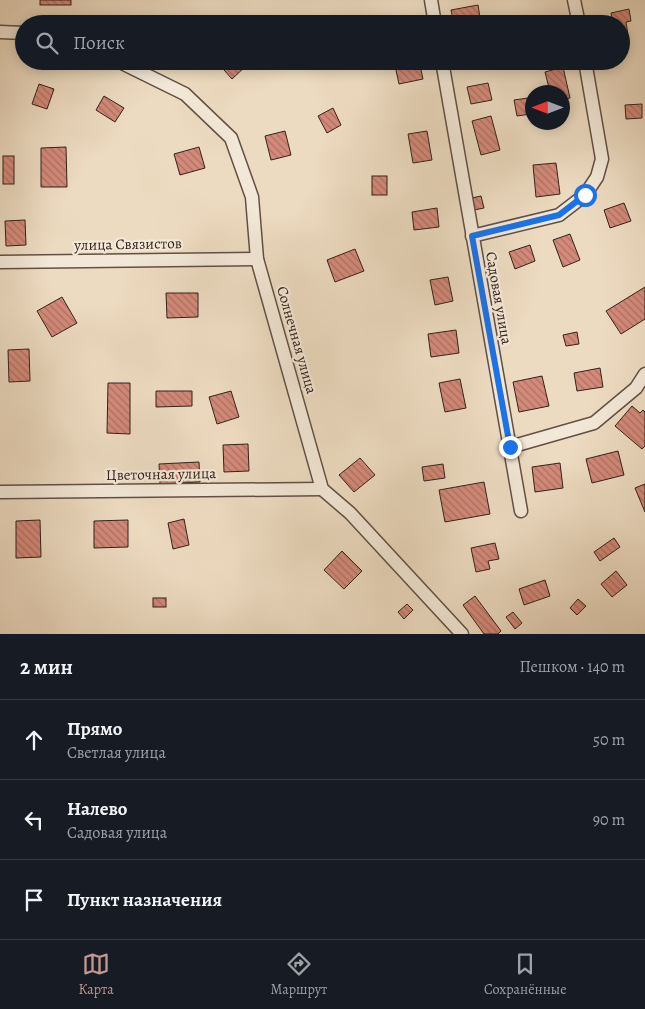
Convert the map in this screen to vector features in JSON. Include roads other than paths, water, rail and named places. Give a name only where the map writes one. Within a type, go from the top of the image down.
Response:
[{"type":"street","points":[[430,0],[433,15]]},
{"type":"street","points":[[574,0],[576,15]]},
{"type":"street","points":[[0,32],[15,33]]},
{"type":"street","name":"Солнечная улица","points":[[137,70],[186,94],[231,138],[252,197],[257,259],[322,489]]},
{"type":"street","name":"Садовая улица","points":[[444,70],[521,511]]},
{"type":"street","points":[[472,236],[559,215],[585,195],[597,177],[602,159],[587,70]]},
{"type":"street","name":"улица Связистов","points":[[0,262],[257,259]]},
{"type":"street","points":[[510,447],[594,423],[636,388],[645,374]]},
{"type":"street","points":[[322,489],[350,513],[462,634]]},
{"type":"street","name":"Цветочная улица","points":[[0,492],[322,489]]}]
